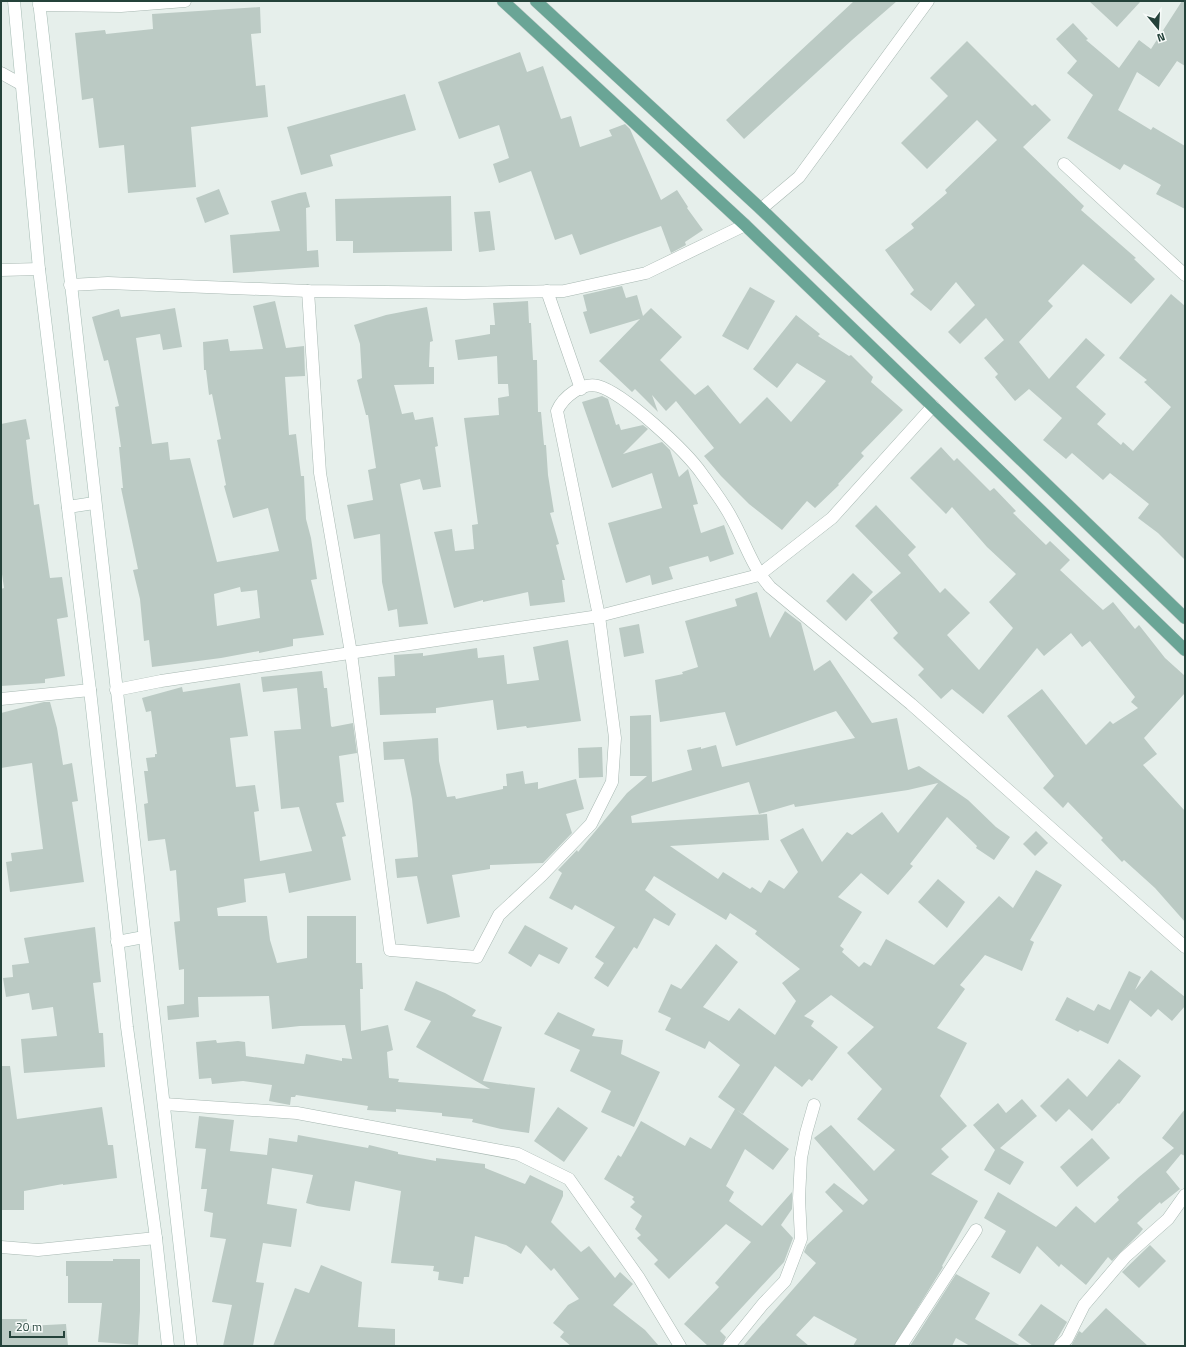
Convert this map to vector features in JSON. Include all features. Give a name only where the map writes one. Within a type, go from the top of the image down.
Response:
[{"type":"main road","points":[[503,1],[745,225],[1185,650]]},
{"type":"main road","points":[[536,1],[761,209],[1185,618]]},
{"type":"street","points":[[14,1],[39,269],[90,690],[128,1035],[156,1238],[168,1346]]},
{"type":"street","points":[[185,1],[121,6],[39,3],[94,503],[191,1346]]},
{"type":"street","points":[[761,209],[799,177],[928,1]]},
{"type":"street","points":[[1,72],[21,84]]},
{"type":"street","points":[[1064,164],[1185,275]]},
{"type":"street","points":[[70,285],[108,283],[308,291],[464,293],[564,291],[646,273],[745,225]]},
{"type":"street","points":[[1,270],[39,269]]},
{"type":"street","points":[[308,291],[320,473],[351,653],[390,950],[477,957],[499,915],[542,875],[591,824],[612,782],[615,738],[599,616],[557,411],[561,402],[569,394],[581,389],[597,386],[615,394],[666,435],[700,472],[732,518],[759,575],[784,599],[946,734],[1185,947]]},
{"type":"street","points":[[546,292],[581,389]]},
{"type":"street","points":[[116,690],[161,681],[599,616],[759,575],[832,518],[933,406]]},
{"type":"street","points":[[68,507],[94,503]]},
{"type":"street","points":[[1,699],[90,690]]},
{"type":"street","points":[[117,942],[144,937]]},
{"type":"street","points":[[164,1104],[297,1112],[518,1154],[569,1179],[639,1278],[680,1346]]},
{"type":"street","points":[[729,1346],[763,1304],[785,1280],[801,1239],[799,1198],[801,1158],[814,1105]]},
{"type":"street","points":[[1060,1346],[1067,1339],[1084,1305],[1125,1257],[1168,1220],[1185,1195]]},
{"type":"street","points":[[901,1346],[976,1230]]},
{"type":"street","points":[[1,1247],[38,1250],[156,1238]]},
{"type":"building","points":[[854,1],[897,1],[744,139],[726,120]]},
{"type":"building","points":[[1089,1],[1141,1],[1117,27]]},
{"type":"building","points":[[1182,1],[1185,1],[1185,66],[1177,61],[1159,87],[1137,72],[1118,110],[1151,130],[1153,127],[1185,146],[1185,209],[1156,194],[1161,185],[1124,164],[1120,170],[1067,138],[1093,95],[1067,73],[1077,61],[1056,39],[1073,23],[1088,39],[1086,40],[1119,68],[1139,40],[1151,49]]},
{"type":"building","points":[[260,7],[261,33],[251,34],[256,86],[265,85],[268,117],[191,127],[196,187],[128,193],[124,145],[99,148],[93,98],[82,100],[75,33],[105,30],[106,34],[153,29],[152,14]]},
{"type":"building","points":[[967,41],[1032,106],[1035,104],[1051,120],[1023,147],[1084,206],[1081,210],[1136,258],[1134,259],[1155,279],[1131,304],[1083,264],[1048,301],[1053,306],[1019,342],[1049,379],[1086,338],[1105,355],[1076,387],[1106,414],[1097,424],[1121,445],[1123,442],[1133,451],[1171,407],[1144,382],[1147,380],[1119,358],[1171,294],[1185,306],[1185,560],[1158,533],[1138,518],[1149,504],[1110,473],[1103,480],[1072,453],[1066,459],[1043,440],[1062,418],[1029,389],[1015,401],[995,377],[998,374],[984,358],[1004,340],[986,318],[960,344],[948,332],[975,305],[956,282],[931,311],[910,294],[914,290],[885,250],[914,228],[911,224],[947,193],[945,190],[997,140],[977,120],[927,169],[901,143],[948,96],[930,78]]},
{"type":"building","points":[[520,52],[527,72],[543,66],[561,119],[571,116],[580,147],[612,136],[609,130],[625,124],[630,129],[661,200],[677,190],[688,207],[687,208],[703,230],[685,242],[686,245],[671,253],[661,226],[580,255],[572,234],[555,240],[531,171],[499,183],[493,164],[509,158],[499,125],[459,139],[438,82]]},
{"type":"building","points":[[405,94],[416,130],[330,155],[333,166],[301,175],[287,127]]},
{"type":"building","points":[[219,189],[229,214],[205,223],[196,198]]},
{"type":"building","points":[[306,192],[310,207],[306,208],[307,251],[318,250],[319,267],[233,273],[230,235],[280,231],[271,201]]},
{"type":"building","points":[[451,196],[452,251],[353,253],[353,241],[336,241],[335,199]]},
{"type":"building","points":[[490,211],[495,250],[479,252],[474,212]]},
{"type":"building","points":[[622,286],[626,298],[637,295],[643,316],[651,308],[682,337],[660,360],[695,395],[708,385],[740,424],[767,397],[791,422],[826,381],[797,363],[777,388],[753,369],[796,315],[820,334],[818,336],[849,356],[851,355],[873,377],[871,382],[903,410],[861,453],[864,456],[838,484],[839,485],[815,508],[807,501],[782,530],[749,504],[721,476],[704,456],[714,448],[676,401],[666,411],[652,395],[658,412],[635,389],[632,392],[599,361],[640,319],[590,334],[583,312],[587,311],[583,295]]},
{"type":"building","points":[[750,287],[775,301],[748,350],[722,336]]},
{"type":"building","points":[[275,301],[286,348],[304,346],[305,376],[285,377],[289,435],[296,434],[301,476],[304,476],[306,519],[311,538],[317,579],[311,580],[324,635],[293,639],[293,646],[259,653],[259,651],[221,658],[152,667],[149,640],[144,641],[140,599],[133,570],[138,569],[121,488],[123,488],[119,447],[121,447],[115,407],[119,406],[108,360],[104,361],[92,317],[119,309],[121,317],[175,308],[182,347],[163,350],[160,334],[136,338],[152,444],[168,442],[170,460],[190,458],[217,562],[279,551],[268,508],[233,518],[224,486],[226,485],[217,440],[221,439],[212,394],[209,395],[206,370],[204,370],[203,342],[228,339],[230,351],[263,349],[253,306]],"holes":[[[240,587],[241,592],[257,590],[260,618],[217,626],[214,594]]]},
{"type":"building","points":[[528,301],[533,360],[537,360],[538,412],[541,412],[544,445],[546,445],[548,475],[554,512],[550,513],[559,544],[556,545],[565,580],[562,580],[565,602],[530,606],[528,592],[483,602],[483,600],[454,608],[434,532],[452,529],[455,551],[474,549],[472,525],[478,524],[464,418],[499,415],[498,398],[509,396],[508,384],[498,384],[497,356],[458,360],[455,340],[490,334],[490,325],[495,325],[493,303]]},
{"type":"building","points":[[427,307],[433,341],[430,342],[429,367],[434,367],[434,384],[394,385],[402,414],[413,412],[415,420],[433,417],[438,446],[435,447],[441,487],[423,490],[420,479],[400,484],[428,624],[399,627],[397,609],[388,611],[382,582],[380,534],[354,539],[347,505],[373,500],[368,470],[376,468],[368,415],[366,415],[357,380],[362,378],[360,344],[354,325],[386,315]]},
{"type":"building","points":[[602,396],[608,399],[616,425],[619,424],[621,430],[643,425],[648,429],[623,454],[662,442],[670,450],[679,477],[688,469],[698,504],[693,505],[701,533],[724,525],[734,554],[710,562],[708,556],[669,567],[673,579],[652,585],[650,575],[626,583],[608,523],[662,508],[652,473],[612,488],[582,402]]},
{"type":"building","points":[[26,419],[30,439],[26,440],[34,505],[39,504],[50,578],[62,577],[68,617],[57,619],[65,676],[45,679],[45,683],[1,686],[1,589],[4,588],[1,567],[1,424]]},
{"type":"building","points":[[941,447],[954,461],[957,458],[990,491],[994,488],[1016,511],[1013,513],[1046,545],[1050,541],[1070,560],[1060,570],[1103,610],[1113,602],[1135,629],[1139,625],[1165,658],[1185,676],[1185,693],[1144,738],[1157,754],[1143,765],[1185,811],[1185,922],[1155,888],[1124,860],[1122,862],[1101,840],[1103,838],[1068,802],[1063,808],[1043,788],[1054,776],[1007,716],[1042,689],[1086,745],[1110,721],[1113,724],[1138,708],[1131,702],[1135,697],[1090,641],[1082,647],[1071,633],[1044,656],[1037,648],[983,714],[952,689],[941,699],[918,675],[924,669],[893,638],[898,633],[870,600],[901,573],[855,526],[876,505],[916,547],[908,555],[940,593],[945,588],[970,613],[947,635],[979,670],[1013,628],[989,602],[1016,574],[987,547],[952,507],[946,514],[910,478]]},
{"type":"building","points":[[853,573],[873,592],[846,621],[826,601]]},
{"type":"building","points":[[757,592],[770,638],[785,611],[801,623],[814,671],[830,660],[872,723],[897,718],[908,770],[919,766],[968,800],[996,827],[1010,837],[994,860],[976,848],[977,846],[947,817],[910,864],[913,866],[888,895],[861,873],[838,897],[862,912],[840,946],[844,949],[842,952],[859,967],[864,962],[871,966],[886,939],[934,965],[999,896],[1013,908],[1036,870],[1062,885],[1030,940],[1034,942],[1022,971],[985,955],[960,985],[965,989],[937,1028],[967,1043],[940,1096],[967,1126],[941,1149],[949,1157],[931,1174],[978,1201],[942,1266],[943,1267],[894,1346],[853,1346],[857,1339],[814,1316],[796,1335],[809,1346],[743,1346],[816,1263],[804,1252],[807,1245],[843,1211],[825,1192],[834,1183],[863,1205],[868,1200],[814,1138],[831,1125],[874,1171],[895,1150],[857,1119],[882,1089],[847,1053],[874,1027],[831,995],[804,1016],[814,1021],[811,1026],[838,1047],[812,1081],[809,1079],[802,1087],[775,1066],[743,1114],[737,1110],[789,1149],[773,1170],[745,1149],[726,1186],[734,1192],[729,1201],[762,1226],[792,1192],[792,1209],[781,1225],[793,1238],[784,1262],[720,1331],[726,1337],[722,1346],[708,1346],[684,1324],[719,1287],[715,1283],[751,1242],[726,1224],[669,1279],[654,1264],[658,1260],[637,1238],[641,1235],[635,1229],[642,1216],[630,1207],[635,1202],[632,1199],[634,1197],[604,1179],[618,1155],[621,1157],[641,1121],[685,1146],[690,1137],[711,1149],[735,1109],[718,1097],[740,1065],[709,1041],[705,1049],[665,1030],[671,1018],[658,1012],[671,984],[681,989],[716,944],[738,962],[703,1007],[729,1021],[739,1008],[775,1035],[796,1001],[782,983],[800,969],[755,934],[757,931],[730,913],[726,920],[654,876],[645,890],[676,914],[669,926],[654,918],[637,949],[634,947],[608,987],[594,978],[604,963],[595,957],[615,927],[575,905],[572,910],[549,898],[562,873],[558,870],[577,850],[578,852],[627,793],[647,776],[630,776],[630,716],[651,715],[652,782],[692,770],[687,750],[701,747],[701,749],[716,745],[722,767],[855,738],[836,711],[736,746],[725,712],[660,722],[655,680],[683,674],[682,672],[698,667],[685,621],[737,606],[735,599]],"holes":[[[749,782],[759,814],[794,804],[795,807],[908,790],[938,783],[898,833],[882,812],[852,835],[847,832],[822,862],[803,828],[780,840],[798,872],[784,889],[769,880],[761,893],[752,887],[750,889],[723,872],[718,879],[670,846],[769,840],[767,814],[632,823],[631,816]]]},
{"type":"building","points":[[639,624],[644,653],[624,657],[619,628]]},
{"type":"building","points":[[568,640],[581,721],[527,728],[526,726],[497,730],[493,700],[436,708],[436,713],[380,715],[378,677],[395,676],[394,655],[423,653],[423,656],[477,648],[478,658],[504,655],[507,684],[539,680],[533,647]]},
{"type":"building","points":[[322,671],[324,688],[327,688],[331,726],[353,723],[357,753],[339,756],[344,802],[336,803],[346,836],[342,837],[351,880],[289,893],[285,873],[244,879],[246,902],[217,908],[218,916],[267,916],[270,940],[277,963],[307,958],[307,916],[356,916],[356,963],[362,963],[363,989],[360,989],[361,1031],[388,1025],[393,1050],[387,1052],[389,1078],[399,1079],[398,1082],[490,1089],[416,1047],[431,1021],[404,1010],[416,981],[445,993],[476,1010],[472,1016],[502,1027],[483,1081],[535,1088],[529,1133],[501,1129],[472,1122],[473,1119],[442,1116],[442,1113],[396,1109],[396,1112],[367,1110],[368,1106],[296,1095],[295,1097],[291,1097],[290,1105],[269,1101],[272,1085],[243,1081],[212,1084],[211,1078],[199,1079],[196,1042],[216,1040],[217,1043],[238,1041],[245,1042],[246,1056],[304,1064],[306,1054],[342,1061],[342,1058],[352,1059],[345,1025],[300,1026],[272,1029],[269,996],[198,997],[199,1017],[168,1020],[167,1006],[184,1004],[184,969],[179,970],[174,922],[180,921],[176,870],[170,871],[165,839],[148,841],[144,804],[148,803],[144,771],[148,771],[146,758],[155,757],[155,754],[157,754],[151,711],[146,712],[142,698],[182,687],[183,692],[240,683],[248,736],[230,738],[236,787],[255,785],[259,811],[254,812],[260,861],[312,851],[299,807],[281,809],[274,731],[301,729],[297,688],[263,692],[261,677]]},
{"type":"building","points":[[44,702],[50,702],[57,728],[63,765],[72,763],[78,801],[72,802],[84,882],[10,892],[6,862],[12,861],[11,853],[43,849],[32,763],[1,768],[1,713]]},
{"type":"building","points":[[438,738],[439,761],[447,797],[455,796],[456,799],[503,789],[503,786],[507,786],[506,774],[523,771],[525,784],[538,782],[538,789],[576,779],[584,809],[566,814],[572,833],[543,863],[490,865],[490,869],[452,875],[460,917],[427,924],[417,876],[397,878],[395,859],[418,857],[417,844],[412,799],[404,759],[384,760],[383,742]]},
{"type":"building","points":[[602,747],[603,777],[579,778],[578,748]]},
{"type":"building","points":[[1036,831],[1048,843],[1035,856],[1023,844]]},
{"type":"building","points":[[938,879],[965,902],[947,928],[918,902]]},
{"type":"building","points":[[525,925],[568,948],[559,964],[539,954],[531,967],[508,953]]},
{"type":"building","points":[[95,927],[101,982],[93,983],[99,1033],[103,1033],[105,1067],[24,1073],[21,1039],[57,1036],[53,1007],[32,1010],[29,993],[6,997],[3,978],[13,977],[12,965],[29,963],[24,938]]},
{"type":"building","points":[[1151,970],[1185,997],[1185,1006],[1172,1021],[1158,1009],[1151,1017],[1130,1000],[1108,1044],[1080,1030],[1078,1032],[1055,1020],[1067,997],[1094,1011],[1098,1004],[1110,1010],[1129,971],[1141,977],[1135,990]]},
{"type":"building","points":[[558,1012],[595,1029],[592,1036],[623,1040],[621,1054],[660,1072],[634,1127],[601,1112],[611,1091],[570,1071],[580,1050],[544,1034]]},
{"type":"building","points":[[1119,1059],[1141,1076],[1119,1104],[1118,1103],[1092,1131],[1069,1109],[1056,1122],[1040,1106],[1068,1078],[1087,1097]]},
{"type":"building","points":[[1,1066],[10,1066],[17,1119],[102,1107],[108,1145],[113,1145],[117,1178],[63,1184],[24,1191],[24,1210],[1,1210]]},
{"type":"building","points":[[1022,1099],[1037,1116],[1000,1148],[1024,1162],[1010,1185],[984,1170],[995,1150],[973,1125],[998,1103],[1006,1113]]},
{"type":"building","points":[[558,1107],[588,1128],[564,1162],[534,1141]]},
{"type":"building","points":[[1185,1109],[1185,1156],[1181,1154],[1166,1172],[1180,1189],[1161,1204],[1160,1202],[1137,1223],[1143,1229],[1139,1234],[1112,1261],[1108,1257],[1086,1285],[1061,1264],[1059,1267],[1037,1246],[1020,1274],[991,1257],[1006,1231],[984,1218],[998,1192],[1056,1227],[1076,1206],[1095,1223],[1119,1200],[1117,1197],[1174,1148],[1162,1138]]},
{"type":"building","points":[[199,1116],[234,1120],[230,1151],[267,1155],[269,1138],[297,1142],[298,1135],[368,1148],[369,1145],[398,1152],[398,1154],[436,1161],[436,1158],[485,1164],[485,1168],[525,1184],[530,1175],[563,1191],[563,1196],[551,1222],[581,1252],[589,1246],[615,1278],[620,1272],[633,1284],[613,1305],[645,1330],[659,1346],[571,1346],[560,1337],[564,1332],[553,1323],[568,1305],[579,1299],[554,1268],[551,1271],[526,1245],[521,1254],[506,1245],[475,1236],[469,1277],[464,1277],[463,1284],[438,1280],[439,1272],[433,1271],[434,1266],[391,1263],[401,1191],[355,1181],[350,1211],[317,1206],[306,1203],[313,1175],[272,1168],[267,1204],[297,1209],[291,1247],[263,1243],[256,1282],[264,1283],[253,1346],[223,1346],[232,1305],[212,1302],[226,1239],[210,1237],[213,1213],[204,1211],[207,1189],[201,1189],[206,1149],[195,1148]]},
{"type":"building","points":[[1092,1138],[1110,1158],[1077,1187],[1060,1167]]},
{"type":"building","points":[[1150,1245],[1166,1261],[1139,1288],[1122,1272]]},
{"type":"building","points":[[113,1259],[140,1259],[140,1311],[138,1345],[98,1342],[102,1303],[68,1303],[68,1276],[66,1276],[66,1261],[113,1261]]},
{"type":"building","points":[[321,1265],[362,1282],[358,1327],[395,1329],[395,1346],[273,1346],[295,1288],[309,1293]]},
{"type":"building","points":[[956,1274],[990,1293],[975,1319],[1021,1346],[970,1346],[956,1338],[952,1346],[910,1346]]},
{"type":"building","points":[[1041,1304],[1067,1322],[1053,1346],[1033,1346],[1018,1335]]},
{"type":"building","points":[[1106,1308],[1148,1346],[1071,1346],[1079,1331],[1082,1333]]},
{"type":"building","points":[[1,1319],[27,1319],[27,1326],[66,1324],[68,1346],[1,1346]]}]
